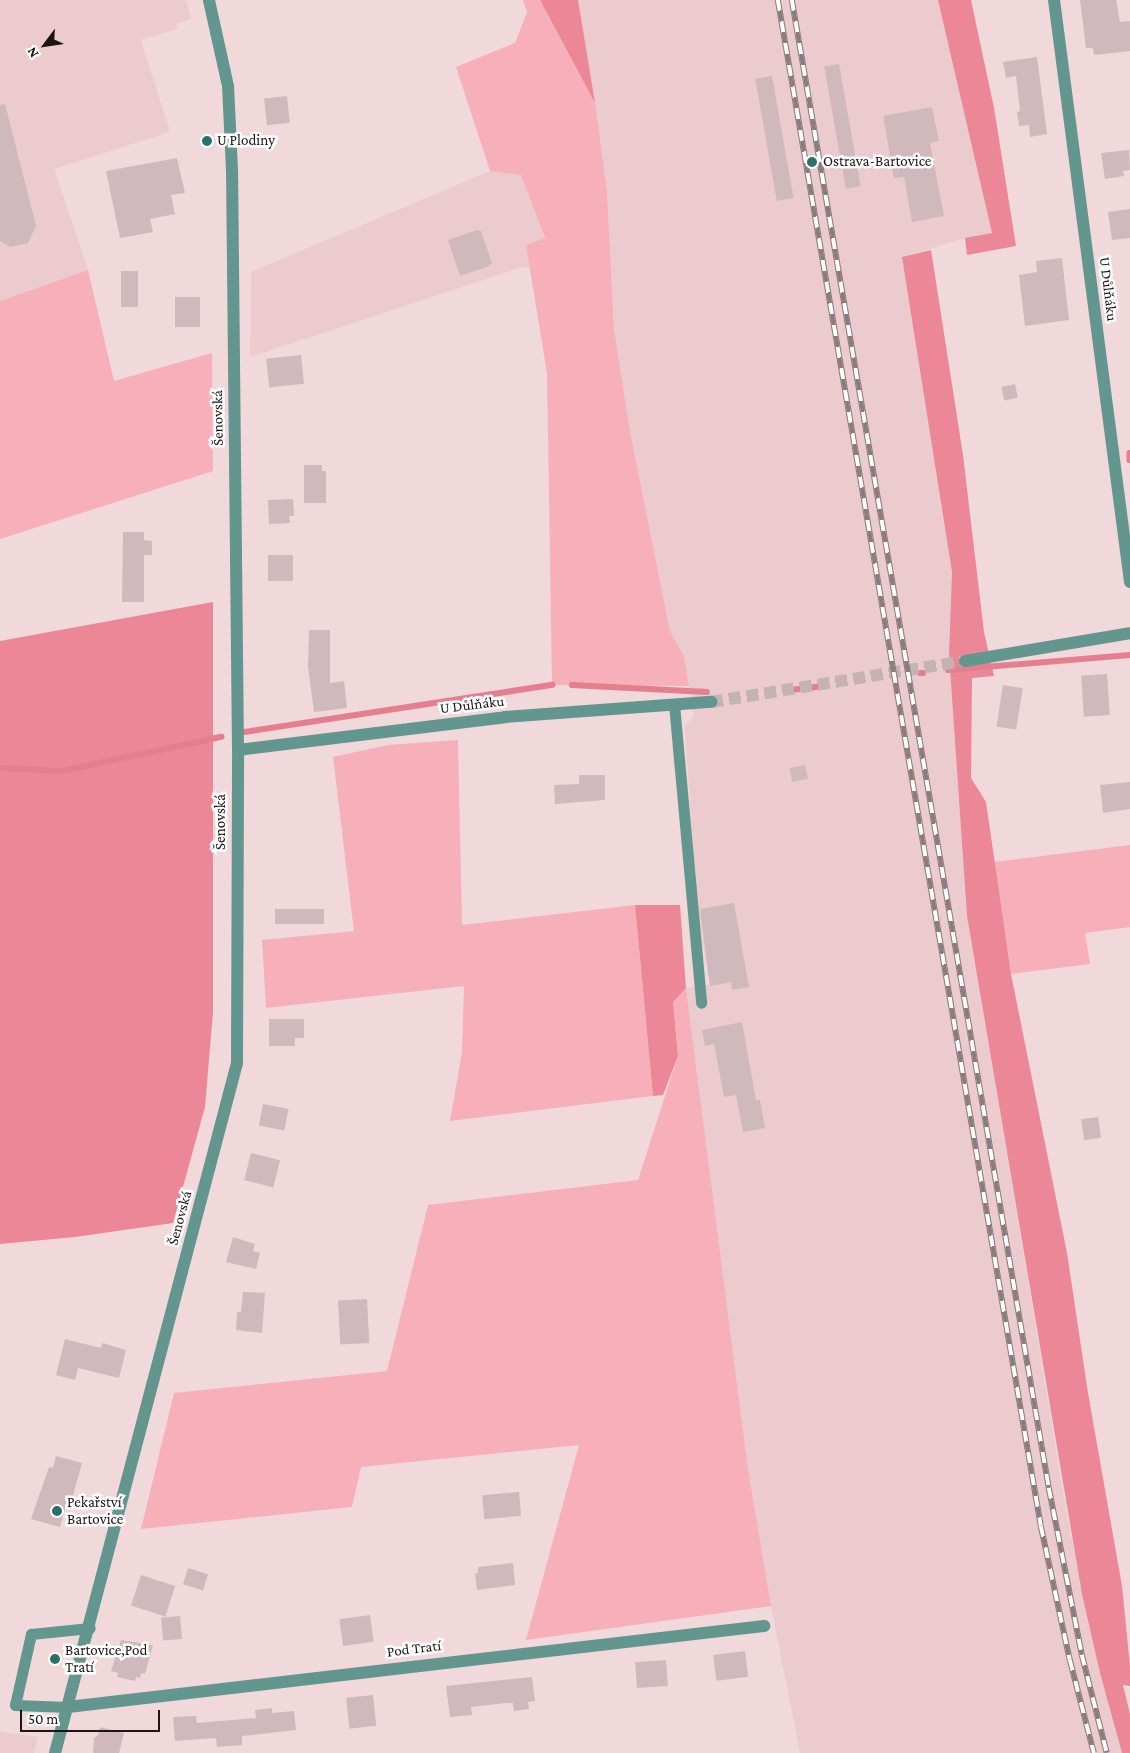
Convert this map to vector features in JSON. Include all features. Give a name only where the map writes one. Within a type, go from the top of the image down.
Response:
[{"type":"street","name":"Šenovská","points":[[55,1753],[90,1628],[237,1063],[238,750],[232,170],[228,86],[209,0]]},
{"type":"street","name":"U Důlňáku","points":[[1054,0],[1130,582]]},
{"type":"street","points":[[965,661],[1130,633]]},
{"type":"street","name":"U Důlňáku","points":[[238,750],[505,717],[711,702]]},
{"type":"street","name":"Pod Tratí","points":[[68,1707],[764,1626]]},
{"type":"lane","points":[[674,704],[701,1003]]},
{"type":"lane","points":[[68,1707],[15,1705],[31,1634],[90,1628]]},
{"type":"shaded area","points":[[0,0],[186,0],[191,19],[176,24],[178,29],[141,40],[170,132],[54,169],[88,270],[0,301]]},
{"type":"shaded area","points":[[523,0],[540,0],[595,103],[607,191],[614,329],[630,431],[670,631],[684,656],[689,686],[552,685],[547,373],[526,245],[545,238],[521,175],[490,171],[456,67],[515,43],[527,12]]},
{"type":"shaded area","points":[[540,0],[578,0],[595,103]]},
{"type":"shaded area","points":[[578,0],[938,0],[992,233],[965,238],[902,257],[952,572],[949,654],[967,916],[1068,1521],[1100,1673],[1122,1753],[800,1753],[771,1606],[748,1469],[686,988],[710,985],[697,909],[685,726],[694,716],[684,656],[670,631],[630,431],[614,329],[607,191]]},
{"type":"shaded area","points":[[938,0],[971,0],[994,108],[1016,246],[967,255],[965,238],[992,233]]},
{"type":"shaded area","points":[[490,171],[521,175],[545,238],[526,245],[530,268],[522,267],[250,357],[251,272]]},
{"type":"shaded area","points":[[931,250],[963,455],[984,632],[994,676],[972,678],[971,778],[986,802],[1011,974],[1067,1253],[1088,1393],[1122,1586],[1130,1666],[1130,1686],[1123,1685],[1130,1714],[1130,1753],[1122,1753],[1100,1673],[1082,1594],[967,916],[949,654],[952,572],[902,257]]},
{"type":"shaded area","points":[[88,270],[114,381],[212,353],[213,471],[0,539],[0,301]]},
{"type":"shaded area","points":[[213,602],[213,1012],[205,1107],[173,1223],[75,1237],[0,1244],[0,641]]},
{"type":"shaded area","points":[[458,740],[462,925],[635,905],[653,1096],[450,1121],[462,1052],[464,986],[266,1008],[262,940],[354,931],[333,757],[388,745]]},
{"type":"shaded area","points":[[1130,845],[1130,927],[1085,933],[1090,964],[1011,974],[994,862]]},
{"type":"shaded area","points":[[635,905],[680,905],[686,988],[673,1002],[678,1056],[663,1095],[653,1096]]},
{"type":"shaded area","points":[[686,988],[748,1469],[771,1606],[526,1640],[579,1445],[361,1467],[352,1507],[141,1529],[174,1393],[387,1371],[428,1205],[638,1180],[678,1056],[673,1002]]},
{"type":"shaded area","points":[[0,1732],[38,1737],[34,1753],[0,1753]]},
{"type":"building","points":[[1080,0],[1116,0],[1120,22],[1130,21],[1130,51],[1094,55],[1093,48],[1086,48]]},
{"type":"building","points":[[1037,57],[1047,134],[1030,137],[1029,125],[1019,126],[1017,112],[1020,111],[1016,76],[1006,78],[1003,62]]},
{"type":"building","points":[[839,64],[861,186],[846,189],[824,67]]},
{"type":"building","points":[[772,76],[794,198],[777,201],[755,79]]},
{"type":"building","points":[[287,96],[290,123],[267,125],[264,98]]},
{"type":"building","points":[[5,104],[36,226],[28,243],[10,247],[0,241],[0,105]]},
{"type":"building","points":[[932,107],[939,141],[930,143],[944,216],[912,222],[904,177],[894,178],[883,116]]},
{"type":"building","points":[[1129,150],[1130,170],[1123,171],[1124,176],[1105,179],[1101,153]]},
{"type":"building","points":[[177,158],[185,193],[171,195],[175,214],[150,219],[153,232],[120,238],[106,171]]},
{"type":"building","points":[[1130,209],[1130,238],[1112,240],[1108,212]]},
{"type":"building","points":[[477,230],[481,231],[492,263],[489,266],[460,276],[448,240]]},
{"type":"building","points":[[1062,258],[1069,320],[1025,326],[1019,275],[1037,272],[1036,261]]},
{"type":"building","points":[[121,271],[138,271],[138,307],[121,307]]},
{"type":"building","points":[[175,297],[200,297],[200,327],[175,327]]},
{"type":"building","points":[[301,355],[304,384],[269,387],[266,359]]},
{"type":"building","points":[[1015,384],[1018,398],[1004,401],[1001,387]]},
{"type":"building","points":[[304,465],[322,465],[322,471],[326,471],[326,503],[304,503]]},
{"type":"building","points":[[293,499],[294,516],[289,516],[290,523],[269,524],[268,500]]},
{"type":"building","points":[[123,532],[144,532],[144,540],[152,541],[152,555],[144,555],[144,602],[122,602]]},
{"type":"building","points":[[268,555],[293,555],[293,581],[268,581]]},
{"type":"building","points":[[309,630],[330,630],[330,683],[344,681],[347,708],[314,712],[308,666]]},
{"type":"building","points":[[1107,674],[1110,715],[1084,717],[1081,676]]},
{"type":"building","points":[[1003,685],[1023,688],[1016,730],[996,726]]},
{"type":"building","points":[[805,765],[808,779],[792,782],[789,768]]},
{"type":"building","points":[[579,775],[605,775],[605,800],[555,804],[554,785],[579,784]]},
{"type":"building","points":[[1130,782],[1130,809],[1103,813],[1100,785]]},
{"type":"building","points":[[734,903],[749,987],[732,990],[731,982],[710,986],[700,909]]},
{"type":"building","points":[[275,909],[324,909],[324,924],[275,924]]},
{"type":"building","points":[[269,1019],[304,1019],[304,1038],[295,1038],[295,1046],[269,1046]]},
{"type":"building","points":[[742,1022],[756,1100],[760,1100],[765,1128],[743,1132],[736,1095],[724,1097],[714,1044],[705,1046],[702,1030]]},
{"type":"building","points":[[263,1104],[289,1109],[284,1131],[259,1126]]},
{"type":"building","points":[[1098,1117],[1101,1138],[1084,1140],[1081,1119]]},
{"type":"building","points":[[251,1153],[280,1160],[273,1187],[244,1180]]},
{"type":"building","points":[[233,1237],[255,1244],[253,1251],[260,1253],[256,1269],[226,1262]]},
{"type":"building","points":[[243,1292],[265,1293],[262,1333],[236,1330],[237,1312],[241,1312]]},
{"type":"building","points":[[367,1299],[369,1343],[340,1344],[338,1301]]},
{"type":"building","points":[[65,1339],[101,1348],[102,1343],[126,1350],[119,1378],[78,1368],[75,1380],[56,1375]]},
{"type":"building","points":[[56,1456],[82,1463],[72,1499],[68,1498],[60,1527],[31,1519],[49,1467],[53,1468]]},
{"type":"building","points":[[519,1492],[521,1516],[484,1519],[482,1495]]},
{"type":"building","points":[[513,1563],[515,1585],[477,1590],[475,1573],[478,1573],[478,1567]]},
{"type":"building","points":[[188,1568],[208,1574],[203,1590],[183,1584]]},
{"type":"building","points":[[141,1575],[175,1586],[165,1617],[131,1605]]},
{"type":"building","points":[[370,1615],[374,1642],[343,1646],[339,1619]]},
{"type":"building","points":[[180,1616],[182,1639],[163,1641],[161,1618]]},
{"type":"building","points":[[121,1640],[153,1645],[145,1674],[141,1673],[140,1678],[136,1677],[135,1681],[117,1677],[118,1673],[111,1671]]},
{"type":"building","points":[[745,1651],[748,1677],[716,1681],[713,1655]]},
{"type":"building","points":[[666,1660],[668,1686],[637,1688],[635,1662]]},
{"type":"building","points":[[532,1677],[535,1701],[528,1702],[529,1709],[514,1711],[513,1703],[506,1703],[471,1707],[472,1715],[450,1717],[446,1686]]},
{"type":"building","points":[[373,1695],[376,1726],[349,1729],[346,1698]]},
{"type":"building","points":[[272,1708],[272,1713],[294,1711],[296,1730],[242,1736],[242,1745],[217,1747],[216,1738],[175,1741],[173,1717],[196,1716],[197,1723],[256,1718],[255,1710]]},
{"type":"building","points":[[100,1727],[124,1733],[119,1753],[93,1753],[94,1738],[98,1735]]},
{"type":"waterway","points":[[1130,453],[1130,460]]},
{"type":"waterway","points":[[948,670],[1130,655]]},
{"type":"waterway","points":[[238,733],[552,685]]},
{"type":"waterway","points":[[572,685],[707,692]]},
{"type":"waterway","points":[[791,690],[826,686]]},
{"type":"waterway","points":[[0,768],[62,771],[221,737]]},
{"type":"tunnel","points":[[711,702],[965,661]]},
{"type":"railway","points":[[778,0],[1041,1526],[1070,1660],[1094,1753]]},
{"type":"railway","points":[[792,0],[1049,1488],[1082,1655],[1107,1753]]},
{"type":"place","name":"U Plodiny","points":[[207,141]]},
{"type":"place","name":"Ostrava-Bartovice","points":[[812,162]]},
{"type":"place","name":"Pekařství Bartovice","points":[[57,1511]]},
{"type":"place","name":"Bartovice,Pod Tratí","points":[[55,1659]]}]
